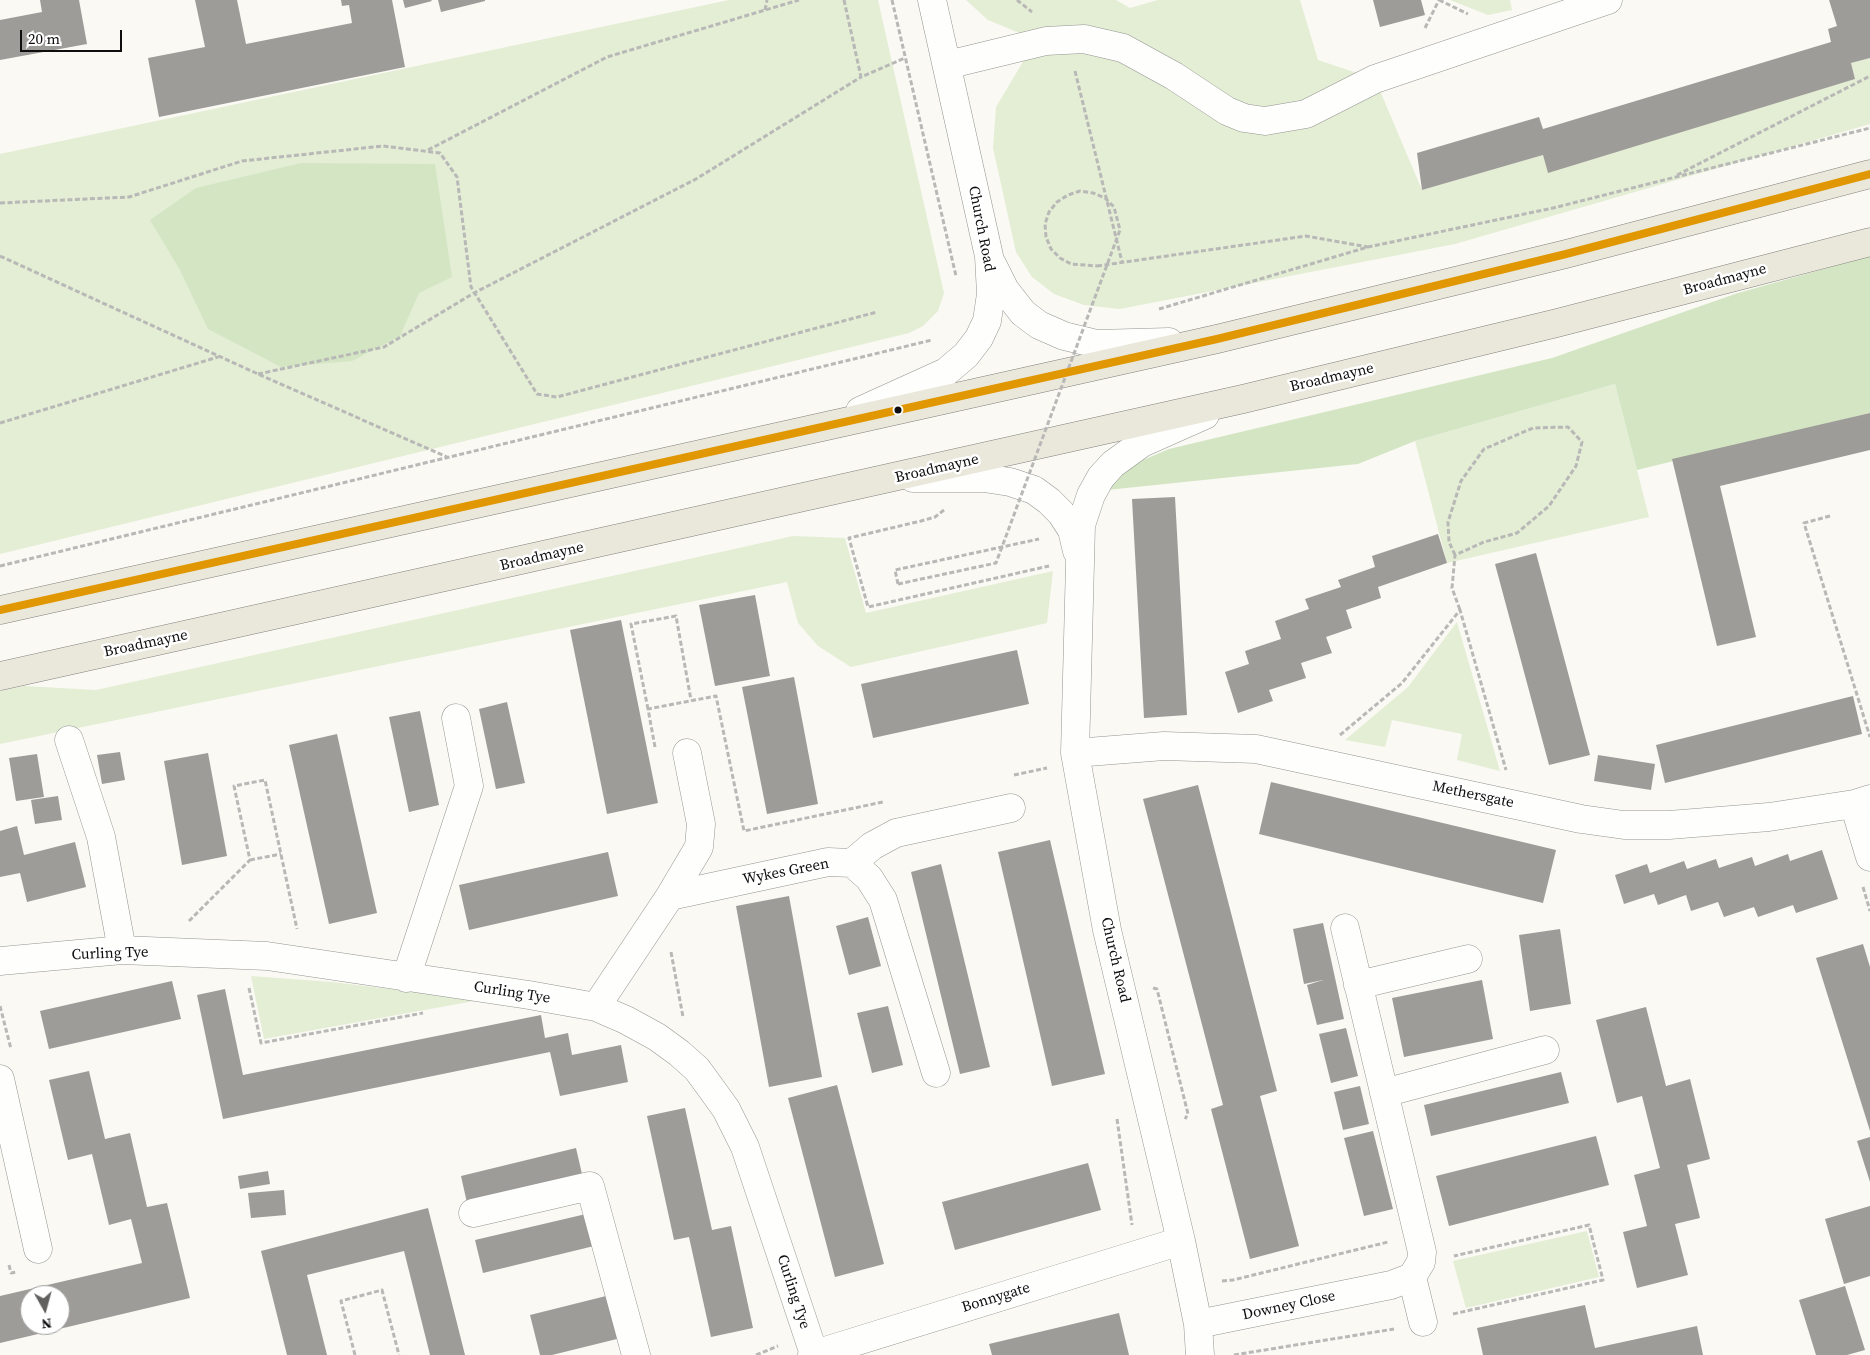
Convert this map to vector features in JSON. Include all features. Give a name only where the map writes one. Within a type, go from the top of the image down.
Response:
[{"type":"main road","points":[[0,610],[1217,339],[1575,251],[1870,174]]},
{"type":"main road","name":"Broadmayne","points":[[0,676],[1243,399],[1557,323],[1870,242]]},
{"type":"street","name":"Church Road","points":[[822,427],[892,398],[946,372],[966,354],[979,338],[987,322],[991,294],[989,256],[932,0]]},
{"type":"street","points":[[947,65],[1046,41],[1084,40],[1123,48],[1174,76],[1227,111],[1244,118],[1265,121],[1306,114],[1375,79],[1608,0]]},
{"type":"street","points":[[989,256],[1005,290],[1023,314],[1039,325],[1064,336],[1097,344],[1153,344],[1217,339]]},
{"type":"street","name":"Church Road","points":[[1068,562],[1091,495],[1101,477],[1113,464],[1142,443],[1243,399]]},
{"type":"street","name":"Church Road","points":[[894,478],[984,478],[1010,482],[1034,490],[1049,501],[1072,530],[1068,562],[1075,753],[1107,930],[1181,1241],[1198,1324],[1200,1355]]},
{"type":"street","points":[[406,978],[469,786],[456,718]]},
{"type":"street","points":[[69,740],[101,837],[122,950]]},
{"type":"street","name":"Methersgate","points":[[1075,753],[1164,746],[1256,749],[1581,819],[1624,825],[1669,826],[1769,817],[1862,802]]},
{"type":"street","points":[[596,1007],[696,854],[701,834],[701,824],[687,753]]},
{"type":"street","points":[[1862,802],[1870,857]]},
{"type":"street","points":[[936,1073],[883,900],[869,878],[852,862],[877,842],[896,833],[1011,808]]},
{"type":"street","name":"Wykes Green","points":[[670,896],[828,862],[852,862]]},
{"type":"street","points":[[1345,928],[1422,1252],[1421,1262],[1412,1277],[1423,1322]]},
{"type":"street","name":"Curling Tye","points":[[0,961],[122,950],[267,956],[529,995],[596,1007],[634,1024],[679,1053],[702,1076],[726,1109],[746,1147],[813,1355]]},
{"type":"street","points":[[1358,985],[1468,959]]},
{"type":"street","points":[[1384,1093],[1545,1050]]},
{"type":"street","points":[[0,1079],[38,1249]]},
{"type":"street","points":[[473,1213],[590,1186],[636,1355]]},
{"type":"street","name":"Bonnygate","points":[[813,1355],[1181,1241]]},
{"type":"street","name":"Downey Close","points":[[1198,1324],[1391,1285],[1412,1277]]},
{"type":"path","points":[[764,10],[767,0]]},
{"type":"path","points":[[427,151],[607,57],[799,0]]},
{"type":"path","points":[[844,0],[861,77]]},
{"type":"path","points":[[892,0],[957,279]]},
{"type":"path","points":[[1017,0],[1038,17]]},
{"type":"path","points":[[1420,34],[1439,0]]},
{"type":"path","points":[[258,374],[384,346],[474,293],[696,179],[861,77],[905,58]]},
{"type":"path","points":[[1074,69],[1122,262]]},
{"type":"path","points":[[1672,178],[1870,76]]},
{"type":"path","points":[[1149,311],[1368,247],[1553,208],[1870,128]]},
{"type":"path","points":[[0,203],[129,197],[242,161],[383,146],[440,152],[457,177],[470,287],[537,394],[557,397],[877,312]]},
{"type":"path","points":[[1044,538],[895,570],[898,584],[996,563],[1120,230],[1114,207],[1105,198],[1093,193],[1080,191],[1068,195],[1057,202],[1049,212],[1046,224],[1046,237],[1051,249],[1060,258],[1071,264],[1097,266],[1122,262],[1306,236],[1368,247]]},
{"type":"path","points":[[0,256],[258,374],[448,457]]},
{"type":"path","points":[[1080,320],[1095,320]]},
{"type":"path","points":[[0,566],[936,339]]},
{"type":"path","points":[[0,424],[219,356]]},
{"type":"path","points":[[1455,555],[1484,542],[1517,533],[1549,506],[1576,466],[1582,442],[1568,427],[1533,428],[1484,449],[1461,481],[1448,522],[1449,542],[1455,555],[1452,588],[1516,805]]},
{"type":"path","points":[[1017,499],[1024,502]]},
{"type":"path","points":[[946,508],[935,517],[849,538],[868,607],[1068,562]]},
{"type":"path","points":[[1830,516],[1804,523],[1870,737]]},
{"type":"path","points":[[1333,740],[1402,683],[1460,610]]},
{"type":"path","points":[[657,757],[631,624],[676,616],[691,700]]},
{"type":"path","points":[[648,708],[716,696],[744,831],[887,801]]},
{"type":"path","points":[[1012,776],[1050,768]]},
{"type":"path","points":[[250,860],[234,786],[264,780],[297,929]]},
{"type":"path","points":[[188,921],[250,860],[281,854]]},
{"type":"path","points":[[1116,1109],[1133,1232]]},
{"type":"path","points":[[1234,1355],[1390,1330],[1603,1280],[1589,1225],[1452,1257],[1450,1248]]},
{"type":"path","points":[[355,1355],[341,1301],[382,1290],[399,1355]]},
{"type":"path","points":[[756,1355],[782,1344]]},
{"type":"green space","points":[[729,0],[878,0],[944,293],[938,311],[923,326],[909,333],[0,554],[0,154]]},
{"type":"green space","points":[[966,0],[1116,0],[1130,8],[1158,0],[1300,0],[1318,60],[1375,79],[1422,190],[1543,155],[1548,172],[1855,79],[1851,63],[1870,58],[1870,124],[1455,244],[1120,309],[1084,305],[1054,294],[1032,277],[1016,252],[993,148],[996,107],[1027,55],[1022,34],[988,20]]},
{"type":"green space","points":[[1450,0],[1510,0],[1512,10],[1488,15]]},
{"type":"green space","points":[[301,163],[435,164],[452,277],[419,293],[400,336],[352,361],[281,367],[208,329],[180,270],[150,220],[196,188]]},
{"type":"green space","points":[[1870,256],[1870,413],[1637,470],[1615,384],[1415,441],[1358,464],[1107,490],[1118,476],[1136,463],[1169,449],[1552,358],[1738,293]]},
{"type":"green space","points":[[1615,384],[1649,517],[1447,563],[1415,441]]},
{"type":"green space","points":[[793,536],[845,538],[866,613],[1053,571],[1047,623],[851,667],[818,646],[798,623],[787,582],[0,744],[0,691],[24,686],[96,690]]},
{"type":"green space","points":[[1457,622],[1500,771],[1457,760],[1462,734],[1392,720],[1385,747],[1345,740],[1408,687]]},
{"type":"green space","points":[[251,976],[332,982],[480,1000],[264,1039]]},
{"type":"green space","points":[[1587,1231],[1599,1277],[1466,1308],[1453,1261]]},
{"type":"building","points":[[40,0],[79,0],[87,44],[0,60],[0,20],[42,12]]},
{"type":"building","points":[[195,0],[237,0],[246,44],[352,23],[349,5],[342,6],[341,0],[392,0],[405,67],[159,117],[148,58],[205,47]]},
{"type":"building","points":[[403,0],[431,0],[432,1],[405,8]]},
{"type":"building","points":[[438,0],[485,0],[485,1],[441,12]]},
{"type":"building","points":[[1373,0],[1421,0],[1425,15],[1380,27]]},
{"type":"building","points":[[1829,0],[1870,0],[1870,58],[1851,63],[1855,79],[1548,173],[1543,155],[1422,190],[1417,153],[1539,117],[1543,129],[1831,42],[1828,29],[1837,26]]},
{"type":"building","points":[[1870,413],[1870,450],[1720,486],[1756,637],[1717,646],[1672,459]]},
{"type":"building","points":[[1175,497],[1187,715],[1144,718],[1132,499]]},
{"type":"building","points":[[1438,534],[1447,563],[1378,587],[1381,598],[1346,610],[1352,628],[1326,637],[1332,653],[1301,663],[1306,678],[1269,690],[1273,701],[1238,713],[1225,672],[1249,664],[1245,651],[1281,639],[1275,621],[1309,609],[1305,599],[1341,587],[1338,580],[1375,567],[1372,556]]},
{"type":"building","points":[[1536,553],[1590,755],[1549,765],[1495,564]]},
{"type":"building","points":[[755,595],[770,676],[715,686],[699,605]]},
{"type":"building","points":[[621,620],[658,803],[607,814],[570,630]]},
{"type":"building","points":[[1017,650],[1029,704],[873,738],[861,684]]},
{"type":"building","points":[[794,677],[818,804],[767,814],[742,687]]},
{"type":"building","points":[[1853,696],[1862,734],[1665,783],[1656,745]]},
{"type":"building","points":[[507,702],[525,783],[496,789],[479,709]]},
{"type":"building","points":[[420,711],[439,805],[409,812],[389,717]]},
{"type":"building","points":[[337,734],[377,913],[329,924],[289,745]]},
{"type":"building","points":[[120,752],[125,780],[102,784],[97,755]]},
{"type":"building","points":[[208,753],[227,856],[182,865],[164,761]]},
{"type":"building","points":[[37,754],[44,797],[16,801],[9,758]]},
{"type":"building","points":[[1598,755],[1655,764],[1651,790],[1594,781]]},
{"type":"building","points":[[1271,782],[1556,850],[1543,903],[1259,834]]},
{"type":"building","points":[[1198,785],[1277,1091],[1260,1096],[1299,1246],[1250,1259],[1211,1109],[1223,1105],[1143,799]]},
{"type":"building","points":[[58,796],[62,820],[35,824],[31,800]]},
{"type":"building","points":[[17,826],[24,855],[75,842],[86,887],[27,902],[20,873],[0,877],[0,831]]},
{"type":"building","points":[[1050,840],[1105,1074],[1052,1086],[998,852]]},
{"type":"building","points":[[1822,850],[1838,899],[1796,913],[1793,905],[1758,917],[1754,907],[1724,917],[1718,902],[1691,911],[1686,895],[1658,905],[1654,894],[1624,904],[1615,875],[1647,864],[1650,873],[1684,861],[1687,869],[1716,859],[1719,868],[1752,857],[1755,866],[1788,854],[1790,861]]},
{"type":"building","points":[[608,852],[618,896],[469,930],[459,885]]},
{"type":"building","points":[[941,864],[990,1067],[960,1074],[911,872]]},
{"type":"building","points":[[789,896],[822,1077],[769,1087],[736,906]]},
{"type":"building","points":[[868,917],[881,966],[849,975],[836,926]]},
{"type":"building","points":[[1323,923],[1344,1019],[1317,1025],[1307,985],[1323,980],[1304,984],[1293,929]]},
{"type":"building","points":[[1560,929],[1571,1004],[1530,1011],[1519,935]]},
{"type":"building","points":[[1863,944],[1870,967],[1870,1131],[1816,958]]},
{"type":"building","points":[[1482,980],[1493,1039],[1404,1057],[1392,998]]},
{"type":"building","points":[[172,981],[181,1019],[49,1049],[40,1011]]},
{"type":"building","points":[[225,989],[243,1075],[541,1015],[545,1038],[568,1033],[572,1055],[621,1045],[628,1082],[560,1096],[550,1052],[223,1119],[197,995]]},
{"type":"building","points":[[888,1006],[903,1065],[872,1073],[857,1013]]},
{"type":"building","points":[[1646,1007],[1666,1086],[1690,1079],[1710,1159],[1687,1165],[1700,1218],[1675,1224],[1688,1275],[1637,1288],[1623,1232],[1647,1226],[1634,1175],[1660,1168],[1642,1096],[1617,1103],[1596,1020]]},
{"type":"building","points":[[1346,1028],[1358,1076],[1331,1083],[1319,1034]]},
{"type":"building","points":[[89,1071],[105,1139],[130,1133],[147,1207],[167,1203],[190,1298],[70,1326],[70,1285],[47,1285],[142,1263],[131,1219],[109,1225],[92,1154],[68,1160],[49,1080]]},
{"type":"building","points":[[1561,1072],[1569,1103],[1431,1136],[1424,1105]]},
{"type":"building","points":[[837,1085],[884,1264],[835,1277],[788,1098]]},
{"type":"building","points":[[1360,1086],[1369,1124],[1343,1130],[1334,1092]]},
{"type":"building","points":[[685,1108],[712,1230],[731,1226],[753,1328],[711,1337],[689,1237],[674,1240],[647,1116]]},
{"type":"building","points":[[1373,1131],[1393,1209],[1364,1216],[1344,1138]]},
{"type":"building","points":[[1596,1136],[1609,1185],[1449,1226],[1436,1176]]},
{"type":"building","points":[[1870,1137],[1870,1182],[1857,1141]]},
{"type":"building","points":[[576,1148],[582,1174],[467,1203],[461,1176]]},
{"type":"building","points":[[1088,1163],[1101,1210],[955,1250],[942,1202]]},
{"type":"building","points":[[268,1171],[270,1184],[240,1189],[238,1176]]},
{"type":"building","points":[[284,1190],[286,1215],[251,1218],[248,1193]]},
{"type":"building","points":[[1870,1206],[1870,1276],[1844,1284],[1825,1219]]},
{"type":"building","points":[[428,1208],[465,1355],[430,1355],[404,1251],[307,1275],[327,1355],[287,1355],[261,1251]]},
{"type":"building","points":[[586,1214],[594,1246],[483,1273],[475,1240]]},
{"type":"building","points":[[1845,1286],[1865,1350],[1847,1355],[1816,1355],[1799,1300]]},
{"type":"building","points":[[20,1291],[20,1335],[34,1335],[0,1343],[0,1296]]},
{"type":"building","points":[[610,1295],[621,1338],[552,1355],[540,1355],[530,1315]]},
{"type":"building","points":[[1585,1305],[1595,1348],[1697,1326],[1703,1355],[1483,1355],[1477,1328]]},
{"type":"building","points":[[1119,1313],[1129,1355],[992,1355],[989,1344]]},
{"type":"transit line","points":[[0,610],[1217,339],[1566,254],[1870,174]]}]
